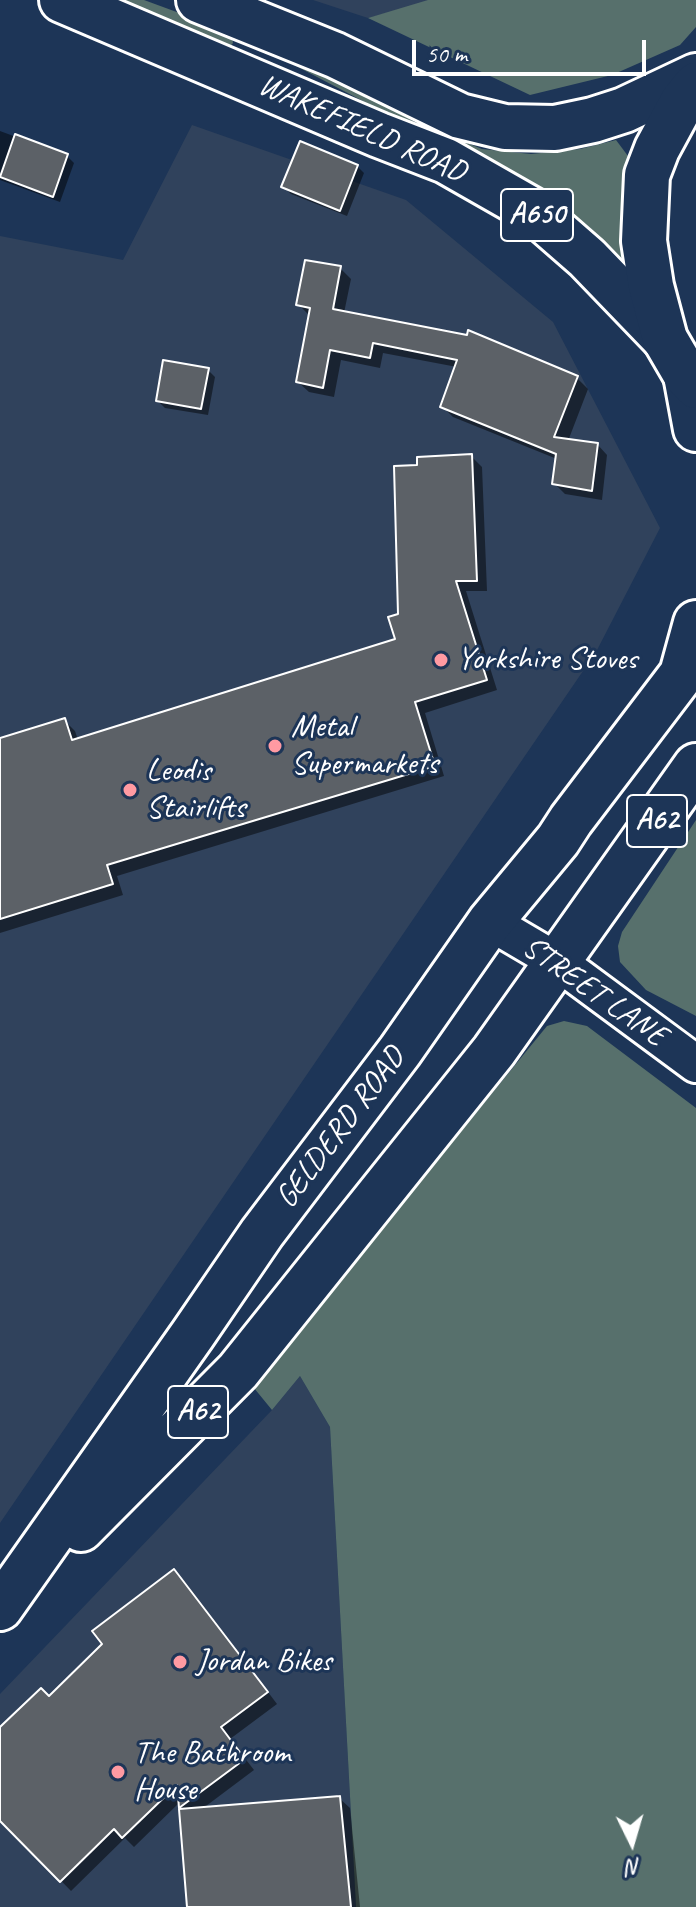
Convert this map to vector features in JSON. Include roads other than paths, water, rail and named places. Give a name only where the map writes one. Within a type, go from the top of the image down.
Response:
[{"type":"main road","name":"WAKEFIELD ROAD","points":[[62,0],[446,161],[532,210],[587,258],[682,367]]},
{"type":"main road","name":"WAKEFIELD ROAD","points":[[199,0],[335,55],[460,116],[505,127],[555,128],[593,120],[624,110],[696,76]]},
{"type":"main road","points":[[696,85],[683,101],[647,175],[644,241],[651,286],[682,367],[696,429]]},
{"type":"main road","points":[[689,667],[696,623]]},
{"type":"main road","name":"GELDERD ROAD","points":[[0,1609],[262,1233],[400,1051],[490,922],[558,840],[689,667]]},
{"type":"main road","name":"GELDERD ROAD","points":[[0,1609],[238,1371],[494,1051],[696,766]]},
{"type":"street","name":"STREET LANE","points":[[490,922],[558,962],[696,1064]]},
{"type":"place","name":"Yorkshire Stoves","points":[[441,660]]},
{"type":"place","name":"Metal Supermarkets","points":[[275,746]]},
{"type":"place","name":"Leodis Stairlifts","points":[[130,790]]},
{"type":"place","name":"Jordan Bikes","points":[[180,1662]]},
{"type":"place","name":"The Bathroom House","points":[[118,1772]]}]
